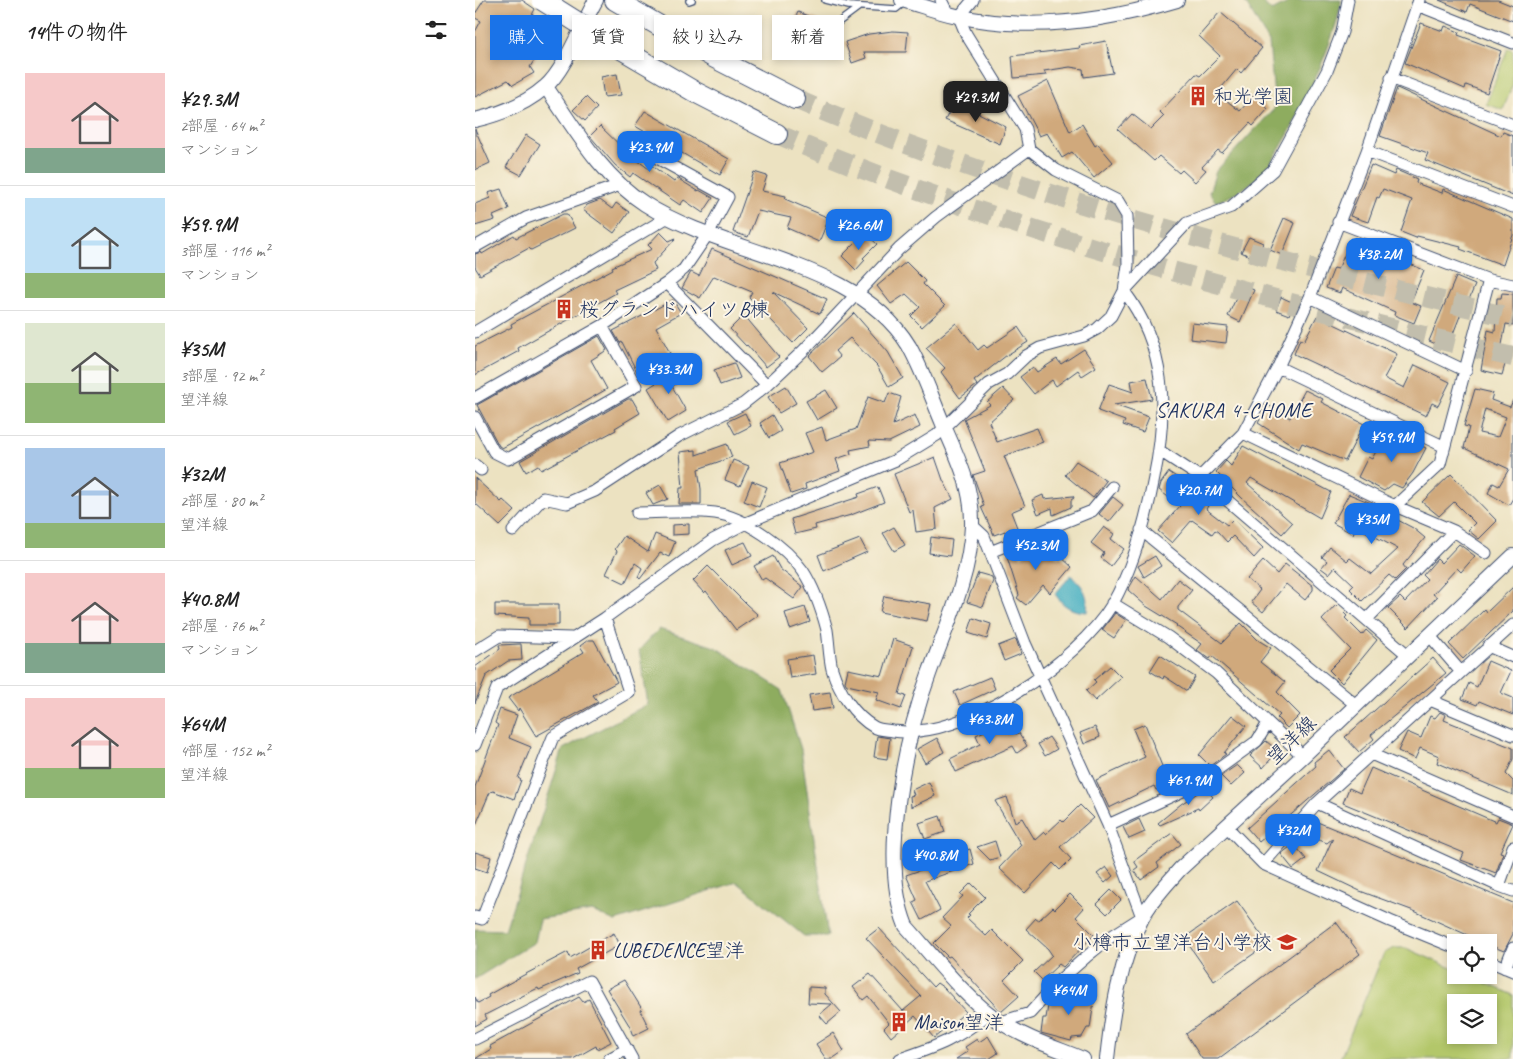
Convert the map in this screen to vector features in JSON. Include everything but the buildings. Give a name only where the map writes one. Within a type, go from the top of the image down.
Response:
[{"type":"highway","points":[[542,0],[687,88],[777,134]]},
{"type":"highway","points":[[618,2],[713,57],[795,99]]},
{"type":"street","points":[[475,120],[497,114],[522,103],[546,87],[565,60],[596,0]]},
{"type":"street","points":[[637,513],[716,513],[746,523],[775,543],[802,570],[814,591],[826,629],[832,668],[841,692],[859,715],[876,729],[910,732],[942,726],[983,711],[1041,676],[1067,656],[1091,631],[1112,603],[1141,530],[1160,451],[1164,407],[1159,364],[1138,309],[1124,292],[1128,265],[1127,216],[1118,201],[1056,170],[1029,149],[1025,129],[966,34],[941,0]]},
{"type":"street","points":[[953,15],[973,0]]},
{"type":"street","points":[[904,1],[953,15],[999,22],[1052,22],[1107,18],[1177,0]]},
{"type":"street","points":[[475,745],[497,688],[571,638],[605,618],[713,540],[746,523],[896,460],[937,435],[989,384],[1007,374],[1026,356],[1040,348],[1084,336],[1097,329],[1111,316],[1124,292],[1187,223],[1231,207],[1273,170],[1327,71],[1342,32],[1348,0]]},
{"type":"street","points":[[1200,477],[1243,433],[1278,367],[1310,297],[1367,151],[1418,3],[1513,43]]},
{"type":"street","points":[[1391,78],[1513,125]]},
{"type":"street","points":[[546,87],[584,143],[620,185],[643,203],[668,217],[708,234],[836,282],[877,307],[907,343],[924,374],[944,427],[953,441],[967,480],[972,525],[968,558],[910,732],[897,818],[896,876],[900,911],[905,926],[973,999],[995,1018],[1027,1036],[1083,1059]]},
{"type":"street","points":[[475,398],[602,326],[667,282],[684,269],[708,234],[728,198],[637,147]]},
{"type":"street","points":[[513,531],[543,498],[567,503],[595,491],[679,436],[743,404],[767,385],[804,350],[899,250],[936,217],[1029,149]]},
{"type":"street","points":[[1367,151],[1513,207]]},
{"type":"street","points":[[475,248],[526,218],[620,185]]},
{"type":"street","points":[[475,332],[668,217]]},
{"type":"street","points":[[1338,222],[1489,280],[1513,285]]},
{"type":"street","points":[[1395,506],[1440,464],[1443,446],[1466,371],[1489,280]]},
{"type":"street","points":[[667,282],[767,385]]},
{"type":"street","points":[[1310,297],[1466,371]]},
{"type":"street","points":[[475,417],[494,452],[508,460],[636,386],[602,326]]},
{"type":"street","points":[[1278,367],[1443,446]]},
{"type":"street","points":[[1243,433],[1395,506],[1455,531],[1485,553]]},
{"type":"street","points":[[1160,451],[1200,477],[1409,656]]},
{"type":"street","points":[[990,552],[1092,511],[1113,486]]},
{"type":"street","points":[[900,1059],[950,1041],[995,1018],[1030,1013],[1061,979],[1086,957],[1112,936],[1142,917],[1108,825],[1025,643],[984,536],[972,525]]},
{"type":"street","points":[[1141,530],[1356,705]]},
{"type":"street","points":[[1367,619],[1455,531]]},
{"type":"street","name":"望洋線","points":[[1107,1059],[1126,961],[1142,917],[1180,869],[1303,756],[1513,556]]},
{"type":"street","points":[[1112,603],[1168,637],[1216,673],[1303,756]]},
{"type":"street","points":[[475,917],[482,919],[553,737],[629,692],[605,618]]},
{"type":"street","points":[[1263,864],[1317,803],[1431,700],[1460,671],[1513,625]]},
{"type":"street","points":[[475,651],[499,636],[571,638]]},
{"type":"street","points":[[1429,636],[1460,671]]},
{"type":"street","points":[[1488,646],[1513,657]]},
{"type":"street","points":[[1431,700],[1513,735]]},
{"type":"street","points":[[1108,825],[1196,784],[1257,741],[1268,722]]},
{"type":"street","points":[[1371,754],[1513,816]]},
{"type":"street","points":[[1317,803],[1513,891]]},
{"type":"street","points":[[1227,827],[1263,864],[1447,944]]},
{"type":"street","points":[[1499,886],[1513,847]]},
{"type":"street","points":[[1497,964],[1509,969],[1513,948]]},
{"type":"street","points":[[475,1039],[589,981],[630,1054],[609,1059]]},
{"type":"lane","points":[[825,0],[859,7],[896,9],[904,1]]},
{"type":"lane","points":[[844,18],[859,7]]},
{"type":"green space","points":[[1244,0],[1260,0],[1272,11],[1293,0],[1341,0],[1332,37],[1311,89],[1286,139],[1274,158],[1259,176],[1236,193],[1216,202],[1209,193],[1216,171],[1275,108],[1269,42]]},
{"type":"green space","points":[[1508,48],[1513,50],[1513,84],[1503,110],[1486,104]]},
{"type":"green space","points":[[659,629],[715,647],[782,690],[801,749],[828,936],[804,936],[737,882],[615,921],[592,911],[540,919],[535,942],[475,979],[475,929],[505,930],[563,749],[648,704],[639,650]]},
{"type":"green space","points":[[1395,948],[1406,948],[1447,966],[1447,984],[1488,984],[1513,995],[1513,1059],[1340,1059],[1384,953]]},
{"type":"water","points":[[1071,575],[1085,592],[1087,612],[1068,608],[1055,594]]},
{"type":"tunnel","points":[[795,99],[970,167],[1059,197],[1239,249],[1513,318]]},
{"type":"tunnel","points":[[777,134],[866,170],[1047,234],[1233,288],[1513,357]]},
{"type":"place","name":"和光学園","points":[[1198,96]]},
{"type":"place","name":"桜グランドハイツB棟","points":[[564,309]]},
{"type":"place","name":"小樽市立望洋台小学校","points":[[1287,942]]},
{"type":"place","name":"LUBEDENCE望洋","points":[[598,950]]},
{"type":"place","name":"Maison望洋","points":[[899,1022]]},
{"type":"district","name":"SAKURA 4-CHOME","points":[[1234,410]]}]
